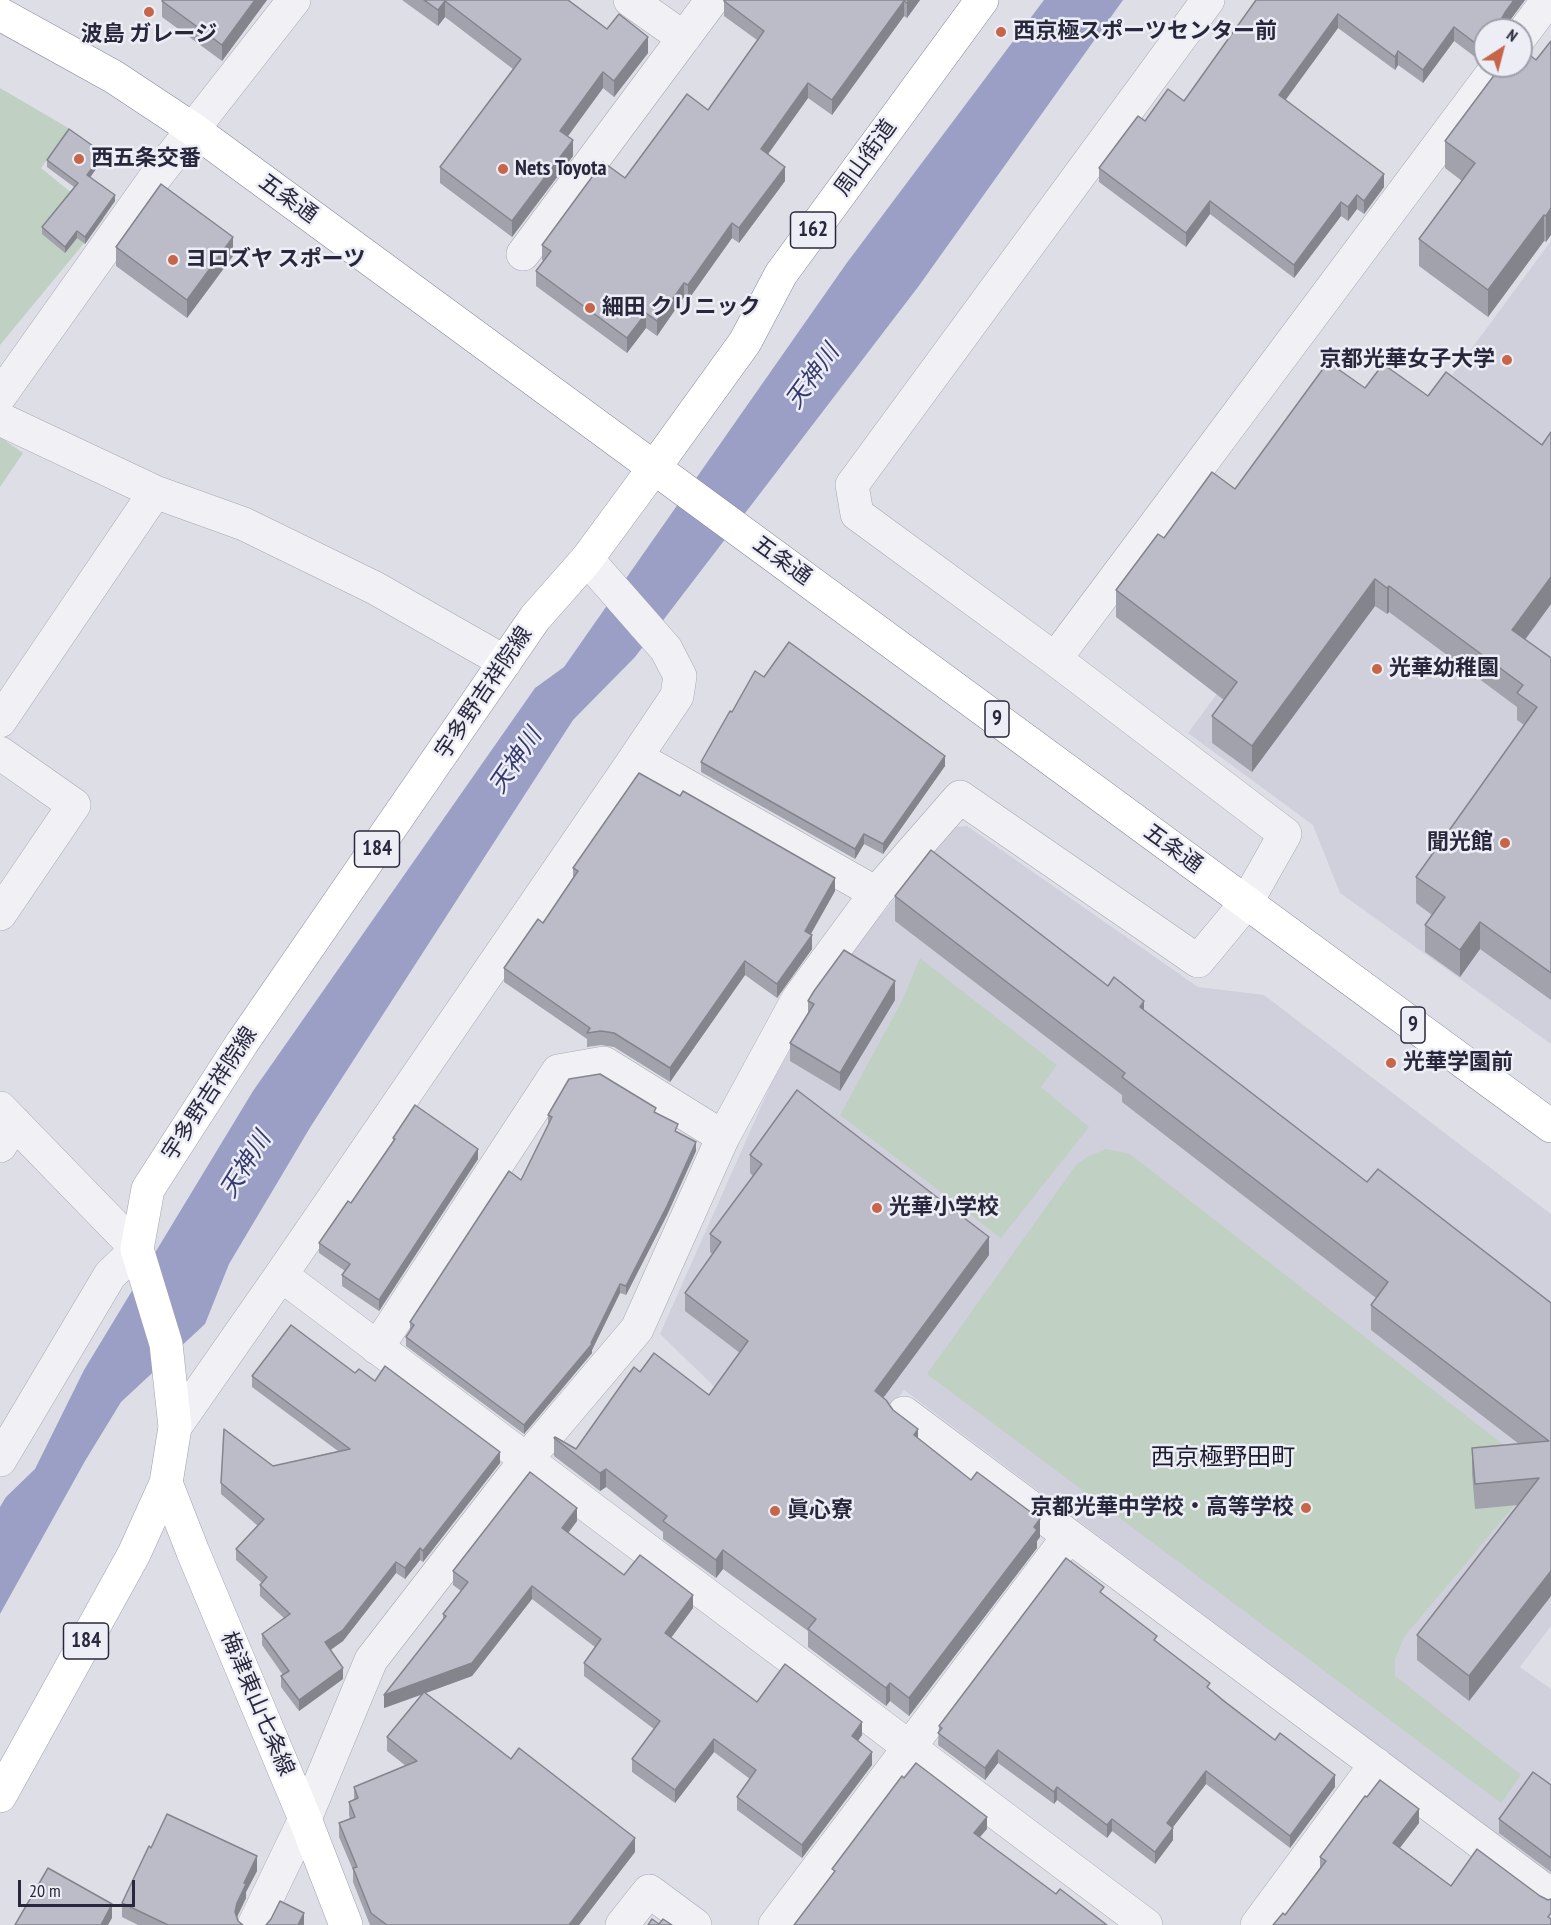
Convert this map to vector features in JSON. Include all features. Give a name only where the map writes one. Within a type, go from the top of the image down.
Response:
[{"type":"main road","name":"周山街道","points":[[663,474],[745,342],[781,274],[982,0]]},
{"type":"main road","name":"五条通","points":[[0,14],[114,77],[194,130],[1551,1126]]},
{"type":"main road","name":"宇多野吉祥院線","points":[[0,1796],[134,1554],[166,1483],[175,1427],[166,1344],[137,1249],[148,1189],[242,1043],[535,618],[593,567],[663,474]]},
{"type":"main road","name":"梅津東山七条線","points":[[166,1483],[305,1819],[346,1925]]},
{"type":"street","points":[[0,396],[158,175],[294,0]]},
{"type":"street","points":[[630,0],[684,38]]},
{"type":"street","points":[[523,254],[712,0]]},
{"type":"street","points":[[254,1925],[305,1819],[371,1660],[526,1460],[637,1329],[723,1137],[798,999],[876,893],[960,797],[1198,961],[1246,903],[1285,834],[1054,659],[856,514],[852,485],[1208,0]]},
{"type":"street","points":[[1533,20],[1548,0]]},
{"type":"street","points":[[1054,659],[1489,78]]},
{"type":"street","points":[[0,419],[155,492],[244,524],[375,588],[506,662]]},
{"type":"street","points":[[0,721],[155,492]]},
{"type":"street","points":[[175,1427],[677,696],[680,676],[666,649],[593,567]]},
{"type":"street","points":[[0,753],[74,805],[0,914]]},
{"type":"street","points":[[636,757],[876,893]]},
{"type":"street","points":[[377,1348],[558,1071],[604,1063],[723,1137]]},
{"type":"street","points":[[0,1460],[110,1275],[137,1249],[5,1126]]},
{"type":"street","points":[[281,1275],[1146,1925]]},
{"type":"street","points":[[904,1413],[1551,1895]]},
{"type":"street","points":[[775,1925],[1069,1536]]},
{"type":"street","points":[[1257,1925],[1376,1764]]},
{"type":"street","points":[[622,1925],[649,1891],[694,1925]]},
{"type":"shaded area","points":[[1551,241],[1551,1044],[1340,893],[1313,825],[1188,733]]},
{"type":"shaded area","name":"京都光華中学校・高等学校","points":[[967,826],[1198,987],[1264,995],[1551,1214],[1551,1626],[1520,1667],[1551,1689],[1551,1875],[904,1390],[845,1466],[723,1395],[660,1334],[772,1082],[841,962],[956,827]]},
{"type":"green space","points":[[0,88],[70,129],[41,168],[104,219],[0,345]]},
{"type":"green space","points":[[0,437],[23,453],[0,487]]},
{"type":"green space","points":[[920,958],[1057,1065],[1041,1087],[1089,1127],[1001,1238],[840,1115],[902,1001]]},
{"type":"green space","points":[[1106,1149],[1130,1154],[1541,1474],[1404,1637],[1395,1660],[1395,1676],[1521,1775],[1501,1803],[927,1374],[1076,1165],[1087,1157]]},
{"type":"water","name":"天神川","points":[[1044,0],[1123,0],[918,287],[635,657],[573,720],[311,1126],[229,1264],[205,1324],[121,1402],[85,1461],[0,1614],[0,1507],[6,1497],[35,1469],[84,1370],[253,1091],[535,688],[564,667],[846,264]]},
{"type":"building","points":[[163,0],[255,0],[222,45]]},
{"type":"building","points":[[424,0],[568,0],[607,29],[619,14],[648,37],[614,81],[603,72],[560,131],[573,140],[512,221],[440,167],[521,59],[445,1],[438,10]]},
{"type":"building","points":[[724,0],[909,0],[907,3],[904,1],[832,100],[808,83],[761,149],[785,167],[739,228],[732,223],[688,285],[684,283],[657,321],[646,313],[627,338],[536,271],[551,251],[542,245],[603,162],[625,178],[687,94],[708,110],[764,31]]},
{"type":"building","points":[[1256,0],[1514,0],[1502,18],[1473,18],[1473,41],[1454,27],[1423,70],[1398,51],[1395,57],[1338,14],[1279,95],[1384,174],[1364,201],[1357,195],[1348,207],[1341,202],[1294,265],[1210,201],[1186,233],[1099,168],[1138,116],[1145,121],[1168,89],[1184,101]]},
{"type":"building","points":[[1551,41],[1551,208],[1488,290],[1419,239],[1475,163],[1445,141],[1492,78],[1533,78],[1533,58],[1536,60]]},
{"type":"building","points":[[69,129],[103,153],[87,175],[115,195],[85,237],[77,231],[65,247],[42,227],[78,183],[47,160]]},
{"type":"building","name":"ヨロズヤ スポーツ","points":[[161,184],[233,237],[187,300],[116,247]]},
{"type":"building","points":[[1328,362],[1365,388],[1383,364],[1428,396],[1446,372],[1542,445],[1551,432],[1551,577],[1512,630],[1551,658],[1551,973],[1480,922],[1460,950],[1425,925],[1445,897],[1416,877],[1537,707],[1517,693],[1523,685],[1389,586],[1387,588],[1375,579],[1252,746],[1212,716],[1237,682],[1116,590],[1158,534],[1164,538],[1212,472],[1235,489]]},
{"type":"building","points":[[789,642],[945,756],[883,844],[864,834],[855,849],[701,762],[755,671],[764,677]]},
{"type":"building","points":[[639,773],[680,796],[683,791],[835,878],[805,931],[812,935],[777,984],[745,961],[670,1068],[614,1033],[601,1031],[587,1033],[590,1028],[504,968],[538,919],[543,923],[578,871],[573,868]]},
{"type":"building","points":[[931,850],[1108,986],[1114,977],[1144,1001],[1140,1007],[1367,1182],[1378,1169],[1551,1303],[1551,1571],[1469,1676],[1417,1635],[1539,1478],[1475,1484],[1472,1448],[1549,1441],[1371,1305],[1388,1282],[1122,1077],[1125,1073],[895,896]]},
{"type":"building","points":[[844,950],[895,981],[840,1073],[790,1043],[814,1004],[808,1001]]},
{"type":"building","points":[[600,1074],[656,1108],[654,1112],[678,1124],[675,1131],[696,1142],[667,1206],[626,1286],[620,1284],[592,1344],[524,1425],[406,1337],[414,1325],[410,1322],[509,1171],[521,1180],[552,1117],[548,1115],[569,1079]]},
{"type":"building","points":[[797,1090],[989,1237],[875,1391],[893,1410],[918,1429],[914,1435],[971,1480],[977,1472],[1040,1519],[1034,1527],[1037,1530],[909,1698],[890,1683],[886,1688],[808,1629],[816,1619],[723,1550],[716,1560],[663,1521],[667,1516],[606,1469],[600,1473],[554,1438],[576,1449],[634,1367],[640,1372],[654,1353],[709,1395],[748,1341],[685,1293],[721,1242],[710,1234],[762,1164],[750,1155]]},
{"type":"building","points":[[415,1105],[478,1149],[379,1300],[342,1275],[350,1264],[319,1243],[348,1201],[351,1203],[395,1139],[393,1138]]},
{"type":"building","points":[[291,1325],[355,1373],[359,1369],[375,1381],[385,1366],[500,1452],[423,1551],[420,1548],[405,1568],[396,1562],[343,1630],[325,1642],[343,1668],[299,1700],[281,1676],[289,1671],[262,1634],[290,1614],[260,1585],[267,1577],[236,1549],[264,1519],[221,1483],[224,1429],[273,1466],[350,1449],[252,1376]]},
{"type":"building","points":[[530,1472],[577,1508],[562,1528],[624,1575],[640,1555],[693,1595],[665,1633],[757,1702],[785,1664],[862,1722],[852,1736],[872,1752],[802,1845],[737,1797],[756,1770],[714,1739],[675,1790],[632,1759],[660,1721],[584,1663],[601,1639],[532,1586],[472,1663],[384,1695],[446,1616],[443,1614],[468,1582],[453,1571]]},
{"type":"building","points":[[1066,1558],[1104,1587],[1100,1592],[1157,1636],[1154,1640],[1210,1683],[1207,1687],[1225,1702],[1275,1740],[1280,1733],[1335,1775],[1290,1836],[1206,1771],[1167,1823],[1173,1828],[1155,1852],[1112,1819],[1107,1825],[1057,1787],[1054,1792],[998,1750],[985,1768],[938,1733],[942,1728],[939,1726]]},
{"type":"building","points":[[424,1692],[511,1759],[519,1748],[635,1838],[569,1925],[387,1925],[371,1913],[353,1868],[357,1867],[339,1823],[355,1817],[349,1802],[358,1798],[354,1787],[417,1761],[387,1737]]},
{"type":"building","points":[[916,1763],[987,1817],[974,1833],[1056,1894],[1060,1889],[1107,1925],[794,1925],[835,1871],[832,1869],[902,1776],[904,1778]]},
{"type":"building","points":[[1533,1772],[1551,1785],[1551,1858],[1499,1819]]},
{"type":"building","points":[[1380,1780],[1419,1809],[1393,1843],[1451,1886],[1477,1849],[1540,1896],[1551,1899],[1551,1913],[1548,1917],[1551,1919],[1550,1925],[1273,1925],[1283,1913],[1285,1915],[1326,1861],[1320,1857],[1365,1796],[1367,1797]]},
{"type":"building","points":[[167,1814],[257,1856],[244,1883],[246,1884],[235,1912],[238,1921],[243,1925],[168,1925],[122,1903]]},
{"type":"building","points":[[48,1868],[112,1904],[101,1925],[15,1925]]},
{"type":"building","points":[[280,1901],[304,1913],[298,1925],[266,1925]]},
{"type":"building","points":[[652,1919],[659,1924],[663,1919],[672,1925],[648,1925]]},
{"type":"place","name":"波島 ガレージ","points":[[149,12]]},
{"type":"place","name":"西京極スポーツセンター前","points":[[1001,32]]},
{"type":"place","name":"西五条交番","points":[[79,159]]},
{"type":"place","name":"Nets Toyota","points":[[503,169]]},
{"type":"place","name":"ヨロズヤ スポーツ","points":[[173,260]]},
{"type":"place","name":"細田 クリニック","points":[[590,308]]},
{"type":"place","name":"京都光華女子大学","points":[[1507,360]]},
{"type":"place","name":"光華幼稚園","points":[[1377,669]]},
{"type":"place","name":"聞光館","points":[[1505,843]]},
{"type":"place","name":"光華学園前","points":[[1391,1063]]},
{"type":"place","name":"光華小学校","points":[[877,1208]]},
{"type":"place","name":"京都光華中学校・高等学校","points":[[1306,1508]]},
{"type":"place","name":"眞心寮","points":[[775,1511]]},
{"type":"district","name":"西京極野田町","points":[[1223,1458]]}]
